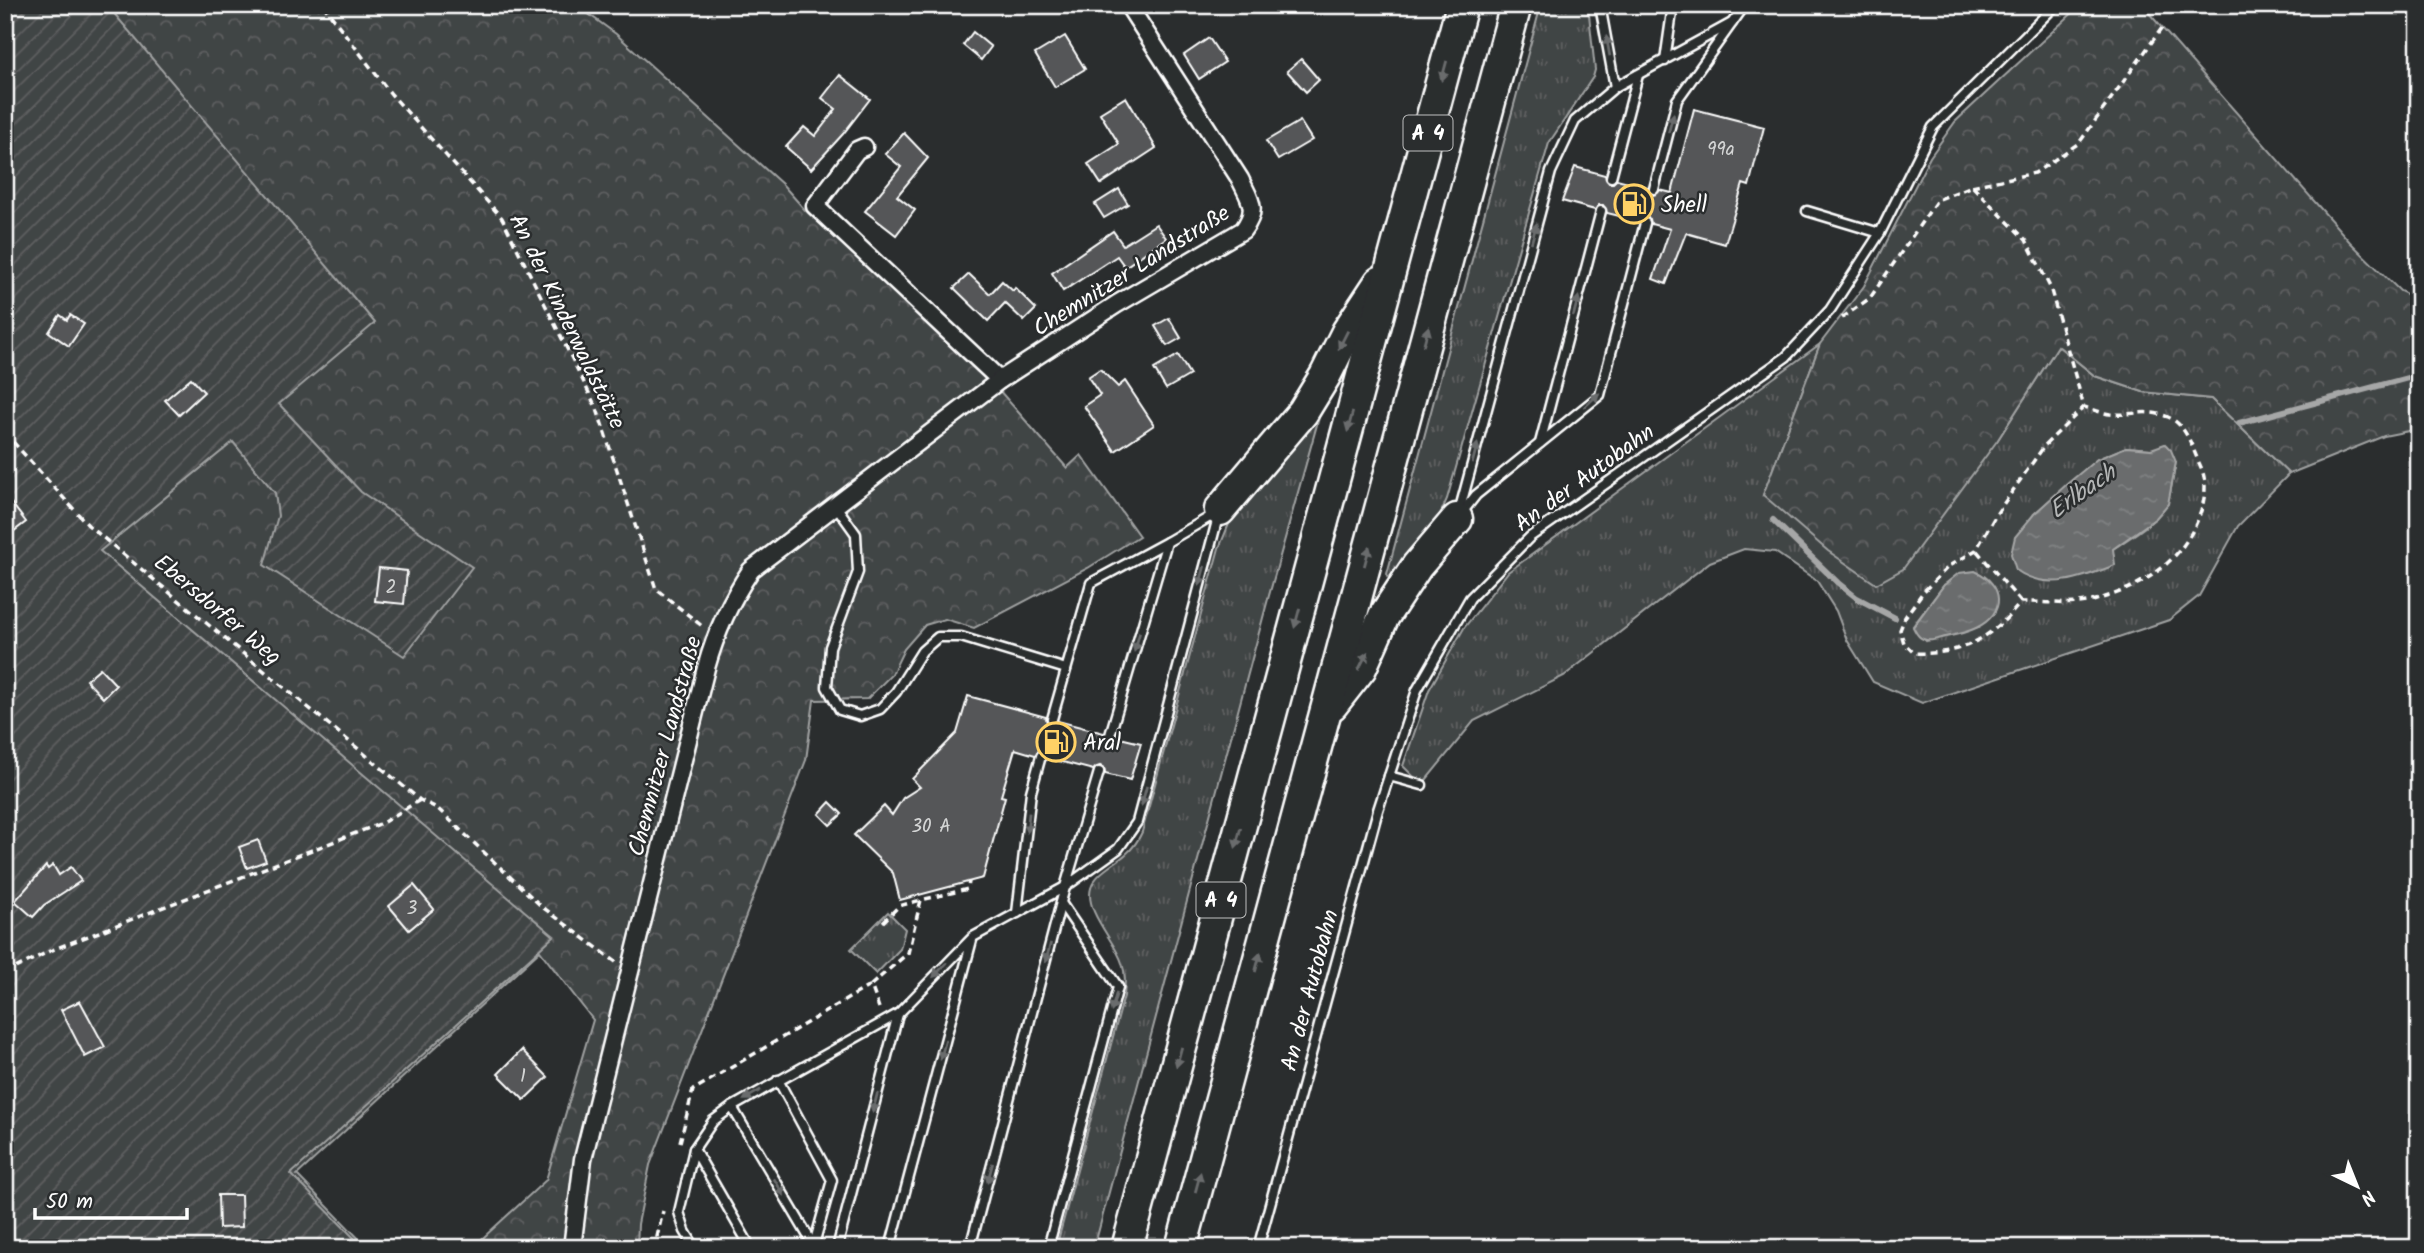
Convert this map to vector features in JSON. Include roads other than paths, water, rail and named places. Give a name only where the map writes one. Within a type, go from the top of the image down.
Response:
[{"type":"highway","name":"A 4","points":[[1127,1248],[1462,5]]},
{"type":"highway","name":"A 4","points":[[1181,1248],[1516,5]]},
{"type":"highway","points":[[1220,510],[1303,412],[1347,332],[1393,262]]},
{"type":"highway","points":[[1323,716],[1361,668],[1384,616],[1417,566],[1457,519]]},
{"type":"street","name":"Chemnitzer Landstraße","points":[[572,1248],[583,1159],[715,636],[731,600],[751,570],[1000,380],[1117,304],[1243,230],[1251,219],[1253,210],[1240,179],[1128,5]]},
{"type":"street","points":[[864,146],[858,150],[815,206],[1000,380]]},
{"type":"lane","points":[[1600,5],[1615,87]]},
{"type":"lane","points":[[1665,61],[1673,5]]},
{"type":"lane","points":[[1654,189],[1677,100],[1745,5]]},
{"type":"lane","name":"An der Autobahn","points":[[1258,1248],[1389,776],[1417,690],[1470,598],[1530,537],[1786,358],[1830,310],[1880,233],[1933,127],[2056,5]]},
{"type":"lane","points":[[1457,519],[1550,172],[1575,121],[1615,87],[1732,23]]},
{"type":"lane","points":[[1611,177],[1638,75]]},
{"type":"lane","points":[[1540,443],[1601,211]]},
{"type":"lane","points":[[1807,211],[1880,233]]},
{"type":"lane","points":[[1457,519],[1476,495],[1600,395],[1645,223]]},
{"type":"lane","points":[[836,506],[856,534],[858,572],[830,647],[827,687],[840,710],[860,716],[880,709],[896,692],[922,651],[938,637],[961,637],[1066,669]]},
{"type":"lane","points":[[1052,719],[1091,583],[1220,510]]},
{"type":"lane","points":[[695,1248],[685,1231],[680,1212],[694,1149],[713,1121],[778,1080],[898,1014],[973,937],[1065,887],[1118,849],[1137,822],[1220,510]]},
{"type":"lane","points":[[1110,735],[1167,542]]},
{"type":"lane","points":[[1017,913],[1031,792],[1041,756]]},
{"type":"lane","points":[[970,1248],[1065,887],[1099,772]]},
{"type":"lane","points":[[1389,776],[1422,785]]},
{"type":"lane","points":[[1048,1248],[1118,987],[1061,903]]},
{"type":"lane","points":[[890,1248],[973,937]]},
{"type":"lane","points":[[838,1248],[898,1014]]},
{"type":"lane","points":[[778,1080],[832,1180],[813,1247]]},
{"type":"lane","points":[[732,1107],[813,1247]]},
{"type":"lane","points":[[694,1149],[751,1248]]},
{"type":"water","points":[[2165,444],[2176,462],[2168,504],[2156,518],[2113,549],[2115,565],[2078,578],[2053,582],[2028,577],[2016,570],[2011,554],[2015,537],[2034,514],[2067,484],[2097,459],[2126,447],[2151,449]]},
{"type":"water","points":[[1975,571],[1992,583],[1996,591],[1997,607],[1993,615],[1986,622],[1964,633],[1931,640],[1919,637],[1913,627],[1944,585],[1959,573]]},
{"type":"waterway","name":"Erlbach","points":[[2239,423],[2419,375]]},
{"type":"waterway","name":"Erlbach","points":[[1773,520],[1838,583],[1857,598],[1895,618]]},
{"type":"place","name":"Shell","points":[[1634,204]]},
{"type":"place","name":"Aral","points":[[1056,742]]}]
